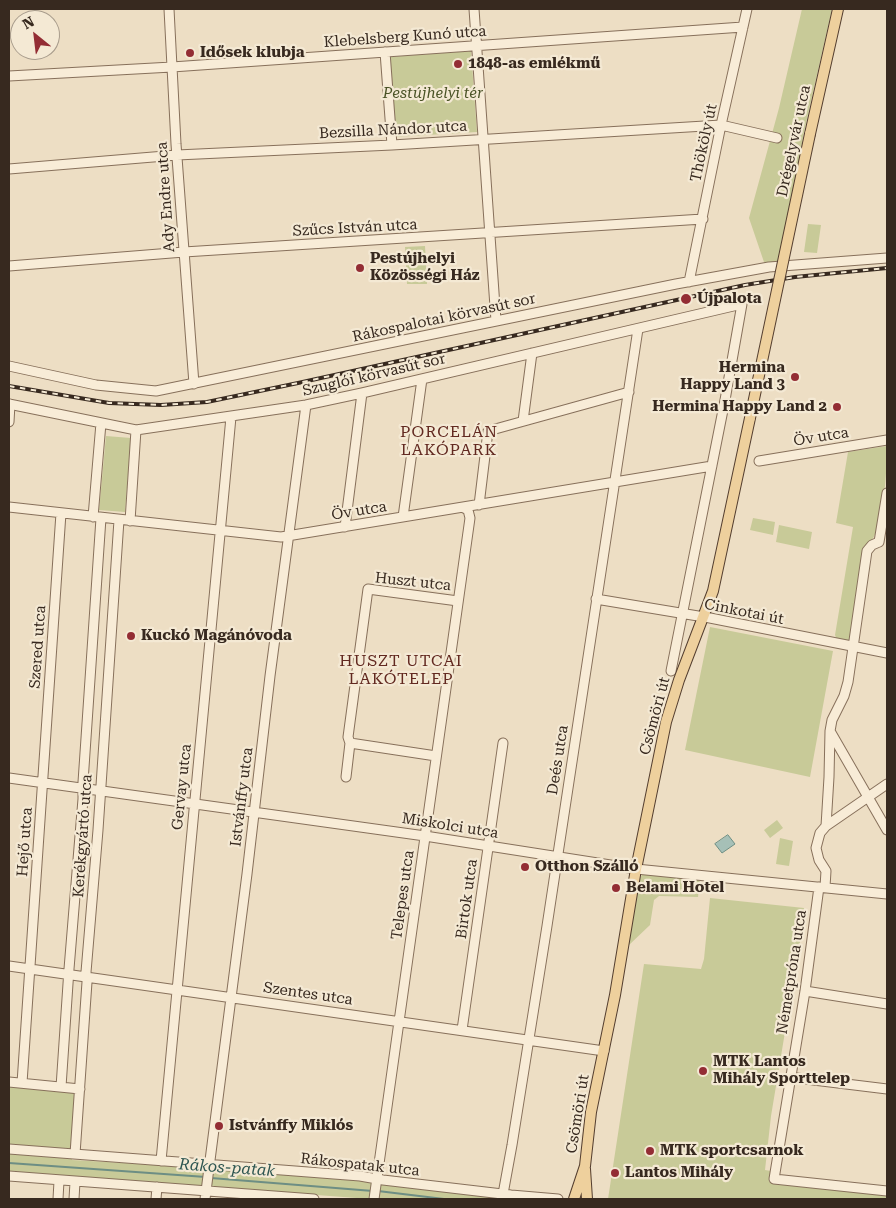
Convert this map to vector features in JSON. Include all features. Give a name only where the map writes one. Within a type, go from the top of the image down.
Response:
[{"type":"main road","name":"Drégelyvár utca","points":[[779,279],[838,9]]},
{"type":"main road","name":"Csömöri út","points":[[587,1199],[585,1166],[591,1112],[615,995],[636,869],[666,722],[717,575],[779,279]]},
{"type":"main road","name":"Csömöri út","points":[[574,1199],[585,1166]]},
{"type":"street","name":"Ady Endre utca","points":[[169,9],[177,155],[194,384]]},
{"type":"street","points":[[474,9],[496,322]]},
{"type":"street","name":"Thököly út","points":[[689,282],[747,9]]},
{"type":"street","name":"Klebelsberg Kunó utca","points":[[9,76],[172,67],[743,27]]},
{"type":"street","points":[[385,52],[392,145]]},
{"type":"street","name":"Bezsilla Nándor utca","points":[[9,169],[177,155],[392,145],[721,125],[777,138]]},
{"type":"street","name":"Szűcs István utca","points":[[9,266],[184,252],[703,219]]},
{"type":"street","name":"Rákospalotai körvasút sor","points":[[9,366],[96,385],[150,392],[776,266],[887,258]]},
{"type":"street","name":"Szuglói körvasút sor","points":[[9,404],[136,430],[306,405],[742,304]]},
{"type":"street","name":"Csömöri út","points":[[671,671],[684,614],[742,304]]},
{"type":"street","name":"Deés utca","points":[[503,1194],[558,857],[638,329]]},
{"type":"street","points":[[523,421],[532,354]]},
{"type":"street","points":[[403,517],[422,379]]},
{"type":"street","points":[[479,505],[488,431],[629,392]]},
{"type":"street","points":[[345,527],[362,393]]},
{"type":"street","points":[[9,404],[9,422]]},
{"type":"street","name":"Istvánffy utca","points":[[206,1196],[270,676],[306,405]]},
{"type":"street","name":"Gervay utca","points":[[161,1161],[231,417]]},
{"type":"street","name":"Kerékgyártó utca","points":[[62,1087],[83,788],[101,423]]},
{"type":"street","points":[[130,521],[136,430]]},
{"type":"street","name":"Öv utca","points":[[759,461],[887,440]]},
{"type":"street","name":"Öv utca","points":[[9,507],[281,537],[712,466]]},
{"type":"street","points":[[826,826],[832,720],[844,696],[848,682],[867,551],[872,545],[883,543],[887,493]]},
{"type":"street","name":"Telepes utca","points":[[374,1198],[470,518],[468,510],[464,508]]},
{"type":"street","name":"Szered utca","points":[[43,783],[61,513]]},
{"type":"street","name":"Kerékgyártó utca","points":[[75,1154],[119,520]]},
{"type":"street","name":"Huszt utca","points":[[346,777],[350,743],[348,738],[368,589],[458,600]]},
{"type":"street","name":"Cinkotai út","points":[[596,599],[703,617],[887,653]]},
{"type":"street","points":[[830,731],[887,830]]},
{"type":"street","points":[[350,743],[436,756]]},
{"type":"street","name":"Birtok utca","points":[[462,1030],[503,743]]},
{"type":"street","name":"Miskolci utca","points":[[9,778],[425,836],[636,869],[887,894]]},
{"type":"street","name":"Hejő utca","points":[[22,1084],[43,783]]},
{"type":"street","points":[[826,826],[887,784]]},
{"type":"street","name":"Németpróna utca","points":[[826,826],[820,833],[816,848],[818,860],[826,871],[774,1179],[887,1191]]},
{"type":"street","name":"Szentes utca","points":[[9,966],[604,1051]]},
{"type":"street","points":[[805,991],[887,1004]]},
{"type":"street","points":[[790,1077],[887,1089]]},
{"type":"street","points":[[9,1082],[80,1089]]},
{"type":"street","name":"Rákospatak utca","points":[[9,1149],[383,1180],[558,1199]]},
{"type":"street","points":[[9,1176],[157,1187],[206,1196],[314,1199]]},
{"type":"street","points":[[58,1199],[60,1181]]},
{"type":"street","points":[[74,1199],[76,1182]]},
{"type":"street","points":[[156,1199],[157,1187]]},
{"type":"green space","points":[[802,9],[832,9],[804,132],[781,262],[765,265],[749,218],[779,108]]},
{"type":"green space","name":"Pestújhelyi tér","points":[[471,51],[477,132],[394,137],[389,57]]},
{"type":"green space","points":[[808,224],[821,225],[817,253],[804,252]]},
{"type":"green space","points":[[425,246],[427,284],[407,284],[405,247]]},
{"type":"green space","points":[[106,436],[131,438],[125,512],[99,510]]},
{"type":"green space","points":[[887,446],[882,510],[871,542],[851,640],[849,642],[837,640],[835,635],[853,527],[836,523],[848,452]]},
{"type":"green space","points":[[753,518],[775,522],[773,535],[750,530]]},
{"type":"green space","points":[[779,525],[812,532],[809,549],[776,542]]},
{"type":"green space","points":[[710,627],[833,651],[810,777],[685,750]]},
{"type":"green space","points":[[777,820],[783,828],[770,838],[764,830]]},
{"type":"green space","points":[[780,838],[793,841],[789,866],[776,864]]},
{"type":"green space","points":[[642,875],[700,879],[698,897],[659,896],[654,900],[650,925],[629,945],[627,944],[639,879]]},
{"type":"green space","name":"MTK Lantos Mihály Sporttelep","points":[[710,898],[804,908],[791,1018],[786,1026],[771,1116],[765,1170],[771,1171],[769,1182],[887,1195],[887,1199],[608,1199],[644,964],[701,969],[704,959]]},
{"type":"green space","points":[[9,1080],[80,1086],[72,1160],[215,1168],[369,1181],[383,1185],[521,1199],[370,1199],[9,1172]]},
{"type":"water","points":[[728,835],[735,844],[722,853],[715,844]]},
{"type":"waterway","name":"Rákos-patak","points":[[9,1163],[206,1177]]},
{"type":"waterway","name":"Rákos-patak","points":[[211,1178],[373,1191]]},
{"type":"waterway","name":"Rákos-patak","points":[[378,1191],[444,1199]]},
{"type":"railway","points":[[9,386],[109,403],[161,405],[207,402],[745,285],[795,277],[887,268]]},
{"type":"place","name":"Idősek klubja","points":[[190,53]]},
{"type":"place","name":"1848-as emlékmű","points":[[458,64]]},
{"type":"place","name":"Pestújhelyi Közösségi Ház","points":[[360,268]]},
{"type":"place","name":"Újpalota","points":[[686,299]]},
{"type":"place","name":"Hermina Happy Land 3","points":[[795,377]]},
{"type":"place","name":"Hermina Happy Land 2","points":[[837,407]]},
{"type":"place","name":"Kuckó Magánóvoda","points":[[131,636]]},
{"type":"place","name":"Otthon Szálló","points":[[525,867]]},
{"type":"place","name":"Belami Hotel","points":[[616,888]]},
{"type":"place","name":"MTK Lantos Mihály Sporttelep","points":[[703,1071]]},
{"type":"place","name":"Istvánffy Miklós","points":[[219,1126]]},
{"type":"place","name":"MTK sportcsarnok","points":[[650,1151]]},
{"type":"place","name":"Lantos Mihály","points":[[615,1173]]},
{"type":"district","name":"PORCELÁN LAKÓPARK","points":[[449,441]]},
{"type":"district","name":"HUSZT UTCAI LAKÓTELEP","points":[[401,670]]}]
